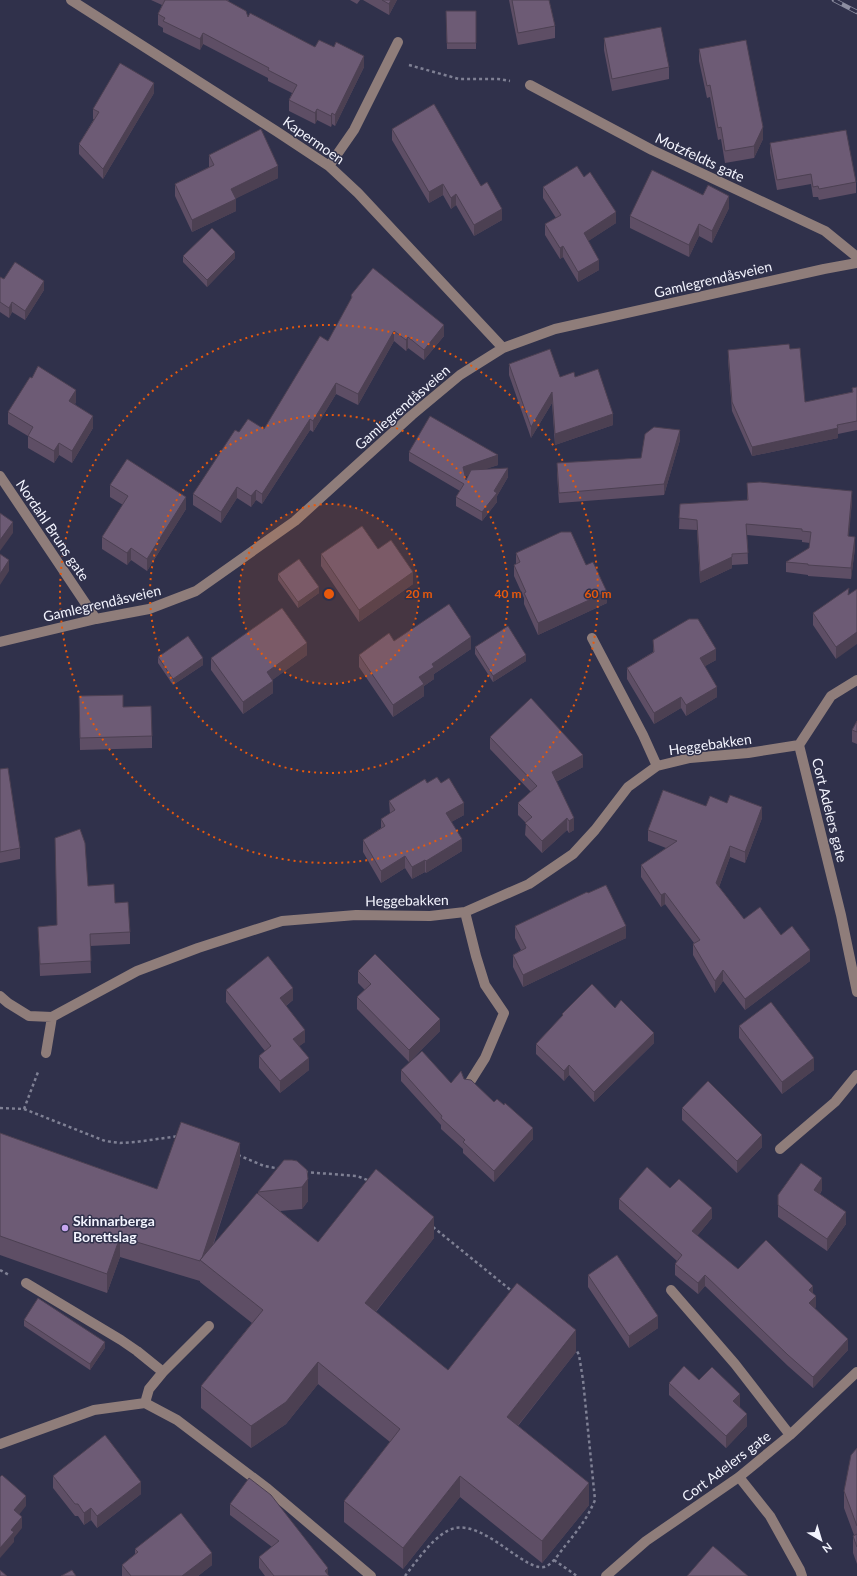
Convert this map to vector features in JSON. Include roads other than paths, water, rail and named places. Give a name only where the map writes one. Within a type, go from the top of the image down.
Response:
[{"type":"street","name":"Kapermoen","points":[[71,0],[329,166],[358,194],[503,348]]},
{"type":"street","points":[[329,166],[354,130],[398,42]]},
{"type":"street","name":"Motzfeldts gate","points":[[530,85],[652,150],[825,231],[857,257]]},
{"type":"street","name":"Gamlegrendåsveien","points":[[0,642],[96,619],[149,609],[196,591],[295,521],[412,415],[460,375],[503,348],[555,329],[824,269],[857,264]]},
{"type":"street","name":"Nordahl Bruns gate","points":[[0,476],[96,619]]},
{"type":"street","points":[[592,638],[643,735],[657,766]]},
{"type":"street","name":"Cort Adelers gate","points":[[857,680],[830,696],[799,745],[841,915],[857,992]]},
{"type":"street","name":"Heggebakken","points":[[52,1017],[137,971],[198,948],[282,921],[356,915],[430,916],[466,912],[529,884],[573,854],[595,830],[628,787],[657,766],[690,758],[748,753],[799,745]]},
{"type":"street","points":[[466,912],[476,956],[485,985],[504,1013],[485,1058],[468,1085]]},
{"type":"street","points":[[0,996],[8,1003],[29,1016],[52,1017],[46,1053]]},
{"type":"street","points":[[780,1149],[834,1102],[857,1075]]},
{"type":"street","points":[[26,1283],[126,1344],[163,1372]]},
{"type":"street","points":[[671,1290],[735,1364],[790,1435]]},
{"type":"street","points":[[145,1403],[149,1389],[163,1372],[209,1326]]},
{"type":"street","name":"Cort Adelers gate","points":[[606,1576],[646,1540],[739,1477],[790,1435],[857,1372]]},
{"type":"street","points":[[0,1444],[94,1410],[145,1403],[177,1420],[268,1489],[371,1576]]},
{"type":"street","points":[[739,1477],[770,1516],[802,1576]]},
{"type":"railway","points":[[834,0],[857,12]]},
{"type":"place","name":"Skinnarberga Borettslag","points":[[65,1228]]}]
